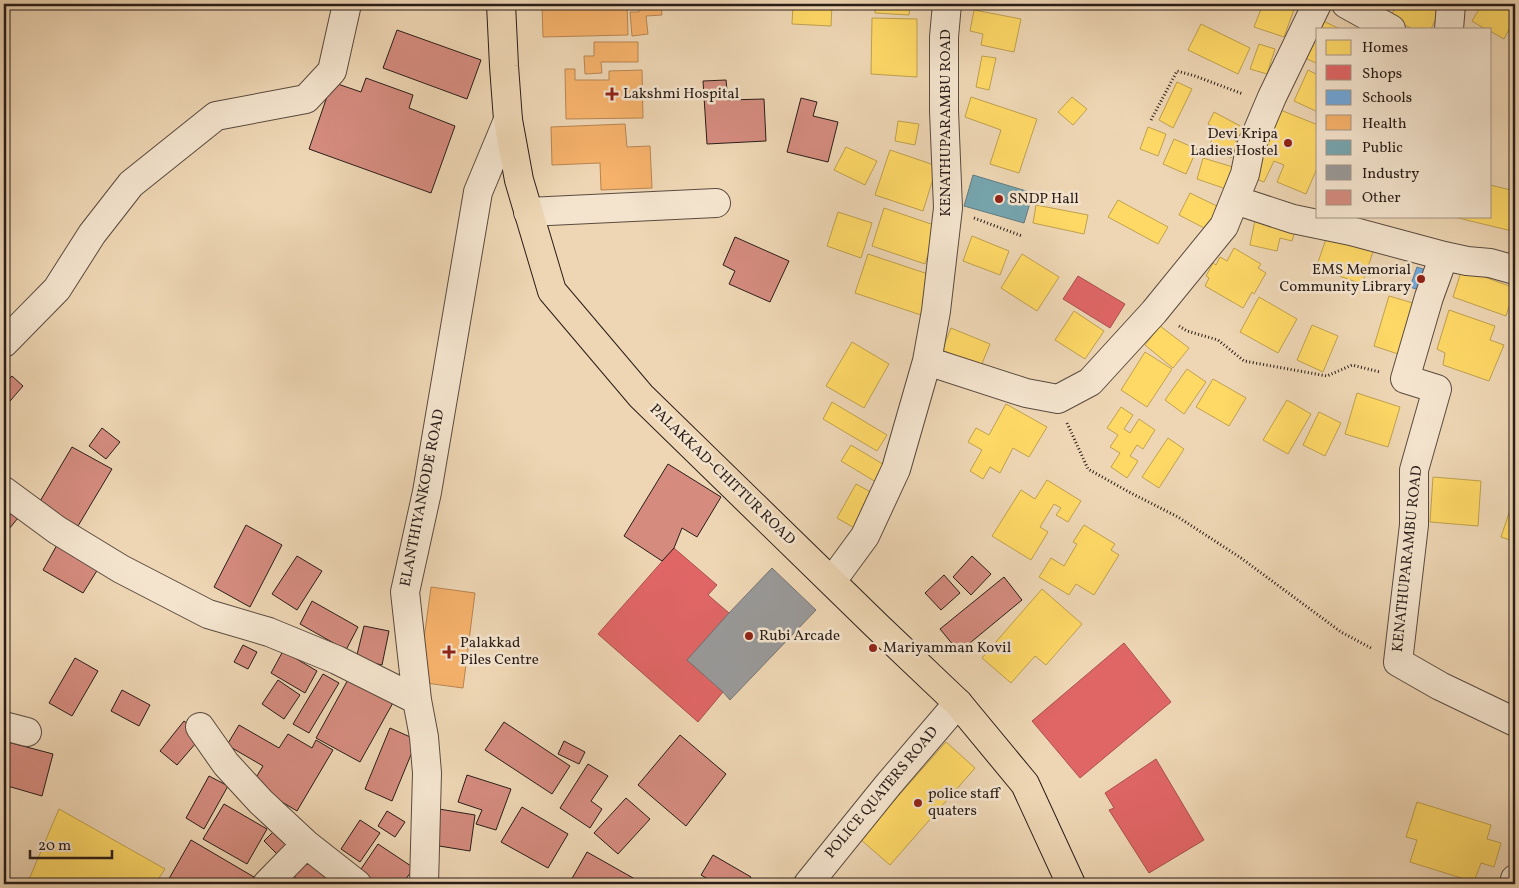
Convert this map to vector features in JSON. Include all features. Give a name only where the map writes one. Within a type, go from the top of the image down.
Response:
[{"type":"main road","name":"PALAKKAD-CHITTUR ROAD","points":[[501,4],[508,120],[519,180],[552,291],[641,396],[958,703],[1025,784],[1071,884]]},
{"type":"street","points":[[4,343],[57,289],[92,234],[131,184],[216,116],[306,99],[332,71],[347,4]]},
{"type":"street","name":"KENATHUPARAMBU ROAD","points":[[832,581],[865,536],[896,469],[927,361],[936,311],[948,208],[944,111],[944,37],[948,4]]},
{"type":"street","points":[[927,361],[1026,394],[1058,399],[1090,382],[1154,312],[1224,226],[1245,174],[1250,149],[1269,104],[1317,4]]},
{"type":"street","points":[[1346,4],[1389,28]]},
{"type":"street","points":[[1449,28],[1451,4]]},
{"type":"street","name":"ELANTHIYANKODE ROAD","points":[[424,884],[427,773],[405,592],[427,492],[478,192],[508,120]]},
{"type":"street","points":[[1234,200],[1293,219],[1351,231],[1444,256],[1490,263],[1515,270]]},
{"type":"street","points":[[528,212],[716,203]]},
{"type":"street","points":[[1405,379],[1429,297],[1444,256]]},
{"type":"street","name":"KENATHUPARAMBU ROAD","points":[[1398,662],[1414,525],[1414,470],[1436,389],[1405,379]]},
{"type":"street","points":[[4,491],[57,530],[122,569],[208,614],[269,632],[329,657],[418,700]]},
{"type":"street","points":[[1398,662],[1440,686],[1515,722]]},
{"type":"street","name":"POLICE QUATERS ROAD","points":[[808,884],[958,703]]},
{"type":"street","points":[[200,727],[226,764],[262,802],[306,844],[357,884]]},
{"type":"street","points":[[267,884],[306,844]]},
{"type":"street","points":[[1514,884],[1515,879]]},
{"type":"path","points":[[1151,120],[1177,71],[1269,104]]},
{"type":"path","points":[[948,208],[1022,236]]},
{"type":"path","points":[[1154,312],[1186,331],[1218,340],[1244,361],[1327,376],[1352,365],[1405,379]]},
{"type":"path","points":[[1058,399],[1088,470],[1178,517],[1241,558],[1341,632],[1398,662]]},
{"type":"building: Homes","points":[[793,4],[832,4],[831,26],[792,24]]},
{"type":"building: Homes","points":[[875,4],[910,4],[909,15],[875,13]]},
{"type":"building: Homes","points":[[1032,4],[1085,4],[1084,9],[1032,6]]},
{"type":"building: Homes","points":[[1263,4],[1296,4],[1284,37],[1254,27]]},
{"type":"building: Homes","points":[[1397,4],[1443,4],[1431,28],[1411,28],[1390,18]]},
{"type":"building: Homes","points":[[1482,4],[1500,4],[1515,13],[1515,18],[1504,39],[1492,32],[1492,28],[1483,28],[1472,21]]},
{"type":"building: Homes","points":[[974,10],[1021,19],[1014,52],[981,45],[983,34],[970,31]]},
{"type":"building: Homes","points":[[872,18],[917,19],[917,77],[871,74]]},
{"type":"building: Homes","points":[[1319,19],[1338,28],[1316,28],[1316,63],[1301,56]]},
{"type":"building: Homes","points":[[1201,24],[1250,48],[1238,74],[1188,50]]},
{"type":"building: Homes","points":[[1259,44],[1275,49],[1267,74],[1250,69]]},
{"type":"building: Homes","points":[[982,56],[996,58],[989,90],[976,87]]},
{"type":"building: Homes","points":[[1308,70],[1316,74],[1316,111],[1294,101]]},
{"type":"building: Homes","points":[[1177,82],[1192,89],[1173,128],[1159,120]]},
{"type":"building: Homes","points":[[971,97],[1037,119],[1019,173],[990,164],[1001,130],[965,117]]},
{"type":"building: Homes","points":[[1072,97],[1087,109],[1073,125],[1058,112]]},
{"type":"building: Homes","name":"Devi Kripa Ladies Hostel","points":[[1273,107],[1316,124],[1316,171],[1306,194],[1277,182],[1284,165],[1274,161],[1264,182],[1246,175]]},
{"type":"building: Homes","points":[[1214,112],[1244,128],[1237,140],[1208,124]]},
{"type":"building: Homes","points":[[898,121],[919,124],[915,145],[895,141]]},
{"type":"building: Homes","points":[[1148,127],[1166,134],[1158,156],[1140,149]]},
{"type":"building: Homes","points":[[1217,131],[1239,143],[1231,158],[1208,147]]},
{"type":"building: Homes","points":[[1174,139],[1197,149],[1186,174],[1163,164]]},
{"type":"building: Homes","points":[[846,147],[877,161],[865,185],[834,170]]},
{"type":"building: Homes","points":[[890,150],[937,166],[923,211],[875,195]]},
{"type":"building: Homes","points":[[1203,158],[1233,167],[1226,189],[1197,179]]},
{"type":"building: Homes","points":[[1492,185],[1515,191],[1515,218],[1512,231],[1458,218],[1492,218]]},
{"type":"building: Homes","points":[[1190,193],[1219,207],[1208,230],[1179,215]]},
{"type":"building: Homes","points":[[1118,200],[1168,227],[1158,244],[1108,217]]},
{"type":"building: Homes","points":[[1036,205],[1088,215],[1084,234],[1033,223]]},
{"type":"building: Homes","points":[[884,208],[937,226],[925,264],[872,246]]},
{"type":"building: Homes","points":[[838,212],[872,223],[861,258],[827,246]]},
{"type":"building: Homes","points":[[1256,215],[1297,224],[1292,241],[1280,238],[1277,251],[1250,245]]},
{"type":"building: Homes","points":[[1328,233],[1374,249],[1362,284],[1316,268]]},
{"type":"building: Homes","points":[[972,236],[1009,251],[1000,275],[963,261]]},
{"type":"building: Homes","points":[[1234,248],[1261,264],[1258,268],[1266,273],[1254,294],[1252,292],[1243,308],[1205,286],[1209,278],[1206,276],[1213,263],[1216,265],[1220,257],[1227,261]]},
{"type":"building: Homes","points":[[868,254],[937,277],[924,316],[855,293]]},
{"type":"building: Homes","points":[[1022,254],[1059,277],[1037,311],[1001,288]]},
{"type":"building: Homes","points":[[1462,269],[1515,288],[1506,316],[1453,297]]},
{"type":"building: Homes","points":[[1389,296],[1413,303],[1398,354],[1374,346]]},
{"type":"building: Homes","points":[[1259,297],[1297,319],[1278,353],[1240,332]]},
{"type":"building: Homes","points":[[1449,310],[1495,326],[1490,340],[1504,345],[1489,381],[1443,365],[1445,353],[1437,349]]},
{"type":"building: Homes","points":[[1074,311],[1104,331],[1085,359],[1055,340]]},
{"type":"building: Homes","points":[[1312,325],[1338,336],[1323,372],[1297,360]]},
{"type":"building: Homes","points":[[1160,326],[1189,348],[1173,368],[1145,345]]},
{"type":"building: Homes","points":[[951,328],[990,344],[981,366],[942,350]]},
{"type":"building: Homes","points":[[852,342],[889,364],[864,408],[826,386]]},
{"type":"building: Homes","points":[[1145,352],[1172,369],[1147,407],[1121,390]]},
{"type":"building: Homes","points":[[1187,369],[1206,382],[1184,414],[1165,400]]},
{"type":"building: Homes","points":[[1213,379],[1246,398],[1229,426],[1196,407]]},
{"type":"building: Homes","points":[[1357,393],[1400,407],[1388,447],[1345,434]]},
{"type":"building: Homes","points":[[1287,400],[1311,414],[1288,454],[1263,440]]},
{"type":"building: Homes","points":[[832,402],[887,435],[877,451],[823,419]]},
{"type":"building: Homes","points":[[1006,404],[1047,427],[1029,457],[1013,448],[1000,473],[990,467],[983,479],[970,471],[982,450],[968,442],[976,428],[989,435]]},
{"type":"building: Homes","points":[[1121,407],[1133,415],[1124,429],[1130,433],[1139,419],[1155,430],[1143,449],[1137,445],[1130,456],[1138,461],[1127,478],[1111,467],[1120,453],[1110,447],[1118,435],[1107,428]]},
{"type":"building: Homes","points":[[1319,412],[1341,423],[1325,456],[1303,445]]},
{"type":"building: Homes","points":[[1168,438],[1184,449],[1159,488],[1142,477]]},
{"type":"building: Homes","points":[[851,445],[886,466],[876,482],[841,461]]},
{"type":"building: Homes","points":[[1433,477],[1481,481],[1478,526],[1430,522]]},
{"type":"building: Homes","points":[[1047,480],[1081,501],[1068,522],[1056,515],[1061,508],[1054,504],[1040,527],[1048,532],[1031,560],[992,536],[1021,490],[1035,499]]},
{"type":"building: Homes","points":[[856,484],[876,495],[858,530],[837,518]]},
{"type":"building: Homes","points":[[1515,495],[1515,542],[1501,537]]},
{"type":"building: Homes","points":[[1084,525],[1115,544],[1111,550],[1119,555],[1094,595],[1076,584],[1069,595],[1039,577],[1051,558],[1064,566],[1077,544],[1073,542]]},
{"type":"building: Homes","points":[[1042,589],[1082,624],[1046,665],[1035,656],[1011,683],[982,658]]},
{"type":"building: Homes","name":"police staff quaters","points":[[946,742],[975,768],[890,865],[860,839]]},
{"type":"building: Homes","points":[[1417,802],[1491,825],[1487,839],[1501,843],[1494,867],[1481,863],[1474,882],[1410,862],[1417,840],[1406,837]]},
{"type":"building: Homes","points":[[59,809],[165,869],[157,881],[163,884],[27,884]]},
{"type":"building: Shops","points":[[1078,276],[1125,304],[1110,328],[1063,299]]},
{"type":"building: Shops","points":[[674,548],[717,585],[708,595],[729,613],[687,660],[723,692],[698,722],[598,634]]},
{"type":"building: Shops","points":[[1124,643],[1171,702],[1080,778],[1032,721]]},
{"type":"building: Shops","points":[[1156,759],[1204,840],[1149,873],[1109,810],[1114,808],[1105,793]]},
{"type":"building: Schools","name":"EMS Memorial Community Library","points":[[1417,267],[1432,272],[1425,292],[1410,287]]},
{"type":"building: Health","points":[[542,4],[627,4],[628,35],[543,37]]},
{"type":"building: Health","points":[[639,4],[661,4],[662,15],[646,16],[648,34],[632,36],[630,12],[639,12]]},
{"type":"building: Health","points":[[594,42],[638,42],[638,62],[601,62],[602,73],[585,74],[584,56],[594,56]]},
{"type":"building: Health","points":[[565,69],[575,69],[575,80],[609,80],[609,71],[642,70],[643,118],[566,119]]},
{"type":"building: Health","points":[[625,124],[627,147],[650,146],[652,188],[601,190],[600,163],[552,165],[551,127]]},
{"type":"building: Health","points":[[431,587],[475,593],[463,688],[418,682]]},
{"type":"building: Public","name":"SNDP Hall","points":[[973,175],[1033,193],[1024,223],[964,206]]},
{"type":"building: Industry","name":"Rubi Arcade","points":[[772,568],[816,610],[730,700],[687,660]]},
{"type":"building: Other","points":[[397,30],[481,60],[467,99],[383,68]]},
{"type":"building: Other","points":[[366,78],[413,95],[409,108],[455,126],[431,193],[309,149],[332,82],[361,92]]},
{"type":"building: Other","points":[[726,80],[728,100],[764,99],[766,141],[707,144],[703,81]]},
{"type":"building: Other","points":[[801,98],[817,102],[813,116],[838,122],[828,162],[787,152]]},
{"type":"building: Other","points":[[735,237],[789,261],[770,302],[729,284],[735,271],[723,265]]},
{"type":"building: Other","points":[[12,376],[23,386],[4,408],[4,385]]},
{"type":"building: Other","points":[[102,428],[120,442],[106,459],[89,446]]},
{"type":"building: Other","points":[[72,447],[112,469],[78,526],[39,503]]},
{"type":"building: Other","points":[[668,464],[721,497],[697,537],[682,528],[674,548],[662,561],[624,536]]},
{"type":"building: Other","points":[[4,506],[18,518],[4,535]]},
{"type":"building: Other","points":[[246,525],[282,545],[250,607],[214,587]]},
{"type":"building: Other","points":[[57,545],[98,569],[83,593],[43,570]]},
{"type":"building: Other","points":[[297,556],[322,571],[297,610],[272,594]]},
{"type":"building: Other","points":[[972,556],[991,574],[971,595],[953,577]]},
{"type":"building: Other","points":[[944,575],[960,593],[941,610],[925,593]]},
{"type":"building: Other","points":[[1004,577],[1022,600],[959,652],[940,629]]},
{"type":"building: Other","points":[[312,601],[358,627],[346,650],[300,624]]},
{"type":"building: Other","points":[[364,626],[389,631],[382,665],[356,659]]},
{"type":"building: Other","points":[[243,645],[257,652],[248,669],[234,662]]},
{"type":"building: Other","points":[[283,651],[317,671],[305,693],[271,673]]},
{"type":"building: Other","points":[[75,658],[98,671],[72,716],[49,703]]},
{"type":"building: Other","points":[[323,674],[339,683],[309,733],[293,724]]},
{"type":"building: Other","points":[[350,676],[394,701],[360,762],[316,738]]},
{"type":"building: Other","points":[[278,680],[300,695],[284,719],[262,704]]},
{"type":"building: Other","points":[[122,690],[150,705],[139,726],[111,711]]},
{"type":"building: Other","points":[[184,721],[202,736],[177,765],[160,751]]},
{"type":"building: Other","points":[[504,722],[570,766],[552,794],[485,750]]},
{"type":"building: Other","points":[[239,725],[279,748],[288,734],[312,748],[316,740],[333,750],[297,811],[252,784],[263,766],[227,745]]},
{"type":"building: Other","points":[[390,728],[417,740],[392,801],[365,789]]},
{"type":"building: Other","points":[[680,735],[726,774],[686,826],[638,785]]},
{"type":"building: Other","points":[[4,741],[53,754],[42,796],[4,785]]},
{"type":"building: Other","points":[[564,741],[585,752],[579,764],[558,754]]},
{"type":"building: Other","points":[[588,764],[608,776],[591,801],[602,809],[590,828],[560,808]]},
{"type":"building: Other","points":[[467,775],[511,789],[496,830],[476,824],[482,810],[458,802]]},
{"type":"building: Other","points":[[209,776],[228,786],[204,829],[186,818]]},
{"type":"building: Other","points":[[626,798],[650,819],[618,854],[594,833]]},
{"type":"building: Other","points":[[224,804],[267,829],[247,864],[203,839]]},
{"type":"building: Other","points":[[522,807],[568,834],[548,868],[501,842]]},
{"type":"building: Other","points":[[439,809],[475,815],[470,851],[433,845]]},
{"type":"building: Other","points":[[387,811],[405,822],[395,837],[378,826]]},
{"type":"building: Other","points":[[360,820],[380,833],[360,862],[341,849]]},
{"type":"building: Other","points":[[278,827],[293,842],[279,856],[264,841]]},
{"type":"building: Other","points":[[191,840],[254,877],[250,884],[166,884]]},
{"type":"building: Other","points":[[378,844],[414,868],[402,884],[371,884],[357,875]]},
{"type":"building: Other","points":[[308,848],[337,873],[328,884],[303,884],[288,871]]},
{"type":"building: Other","points":[[587,852],[642,883],[573,884],[570,882]]},
{"type":"building: Other","points":[[713,855],[751,877],[746,884],[717,884],[701,875]]},
{"type":"place","name":"Lakshmi Hospital","points":[[612,94]]},
{"type":"place","name":"Devi Kripa Ladies Hostel","points":[[1288,143]]},
{"type":"place","name":"SNDP Hall","points":[[999,199]]},
{"type":"place","name":"EMS Memorial Community Library","points":[[1421,279]]},
{"type":"place","name":"Rubi Arcade","points":[[749,636]]},
{"type":"place","name":"Mariyamman Kovil","points":[[873,648]]},
{"type":"place","name":"Palakkad Piles Centre","points":[[449,652]]},
{"type":"place","name":"police staff quaters","points":[[918,803]]}]
